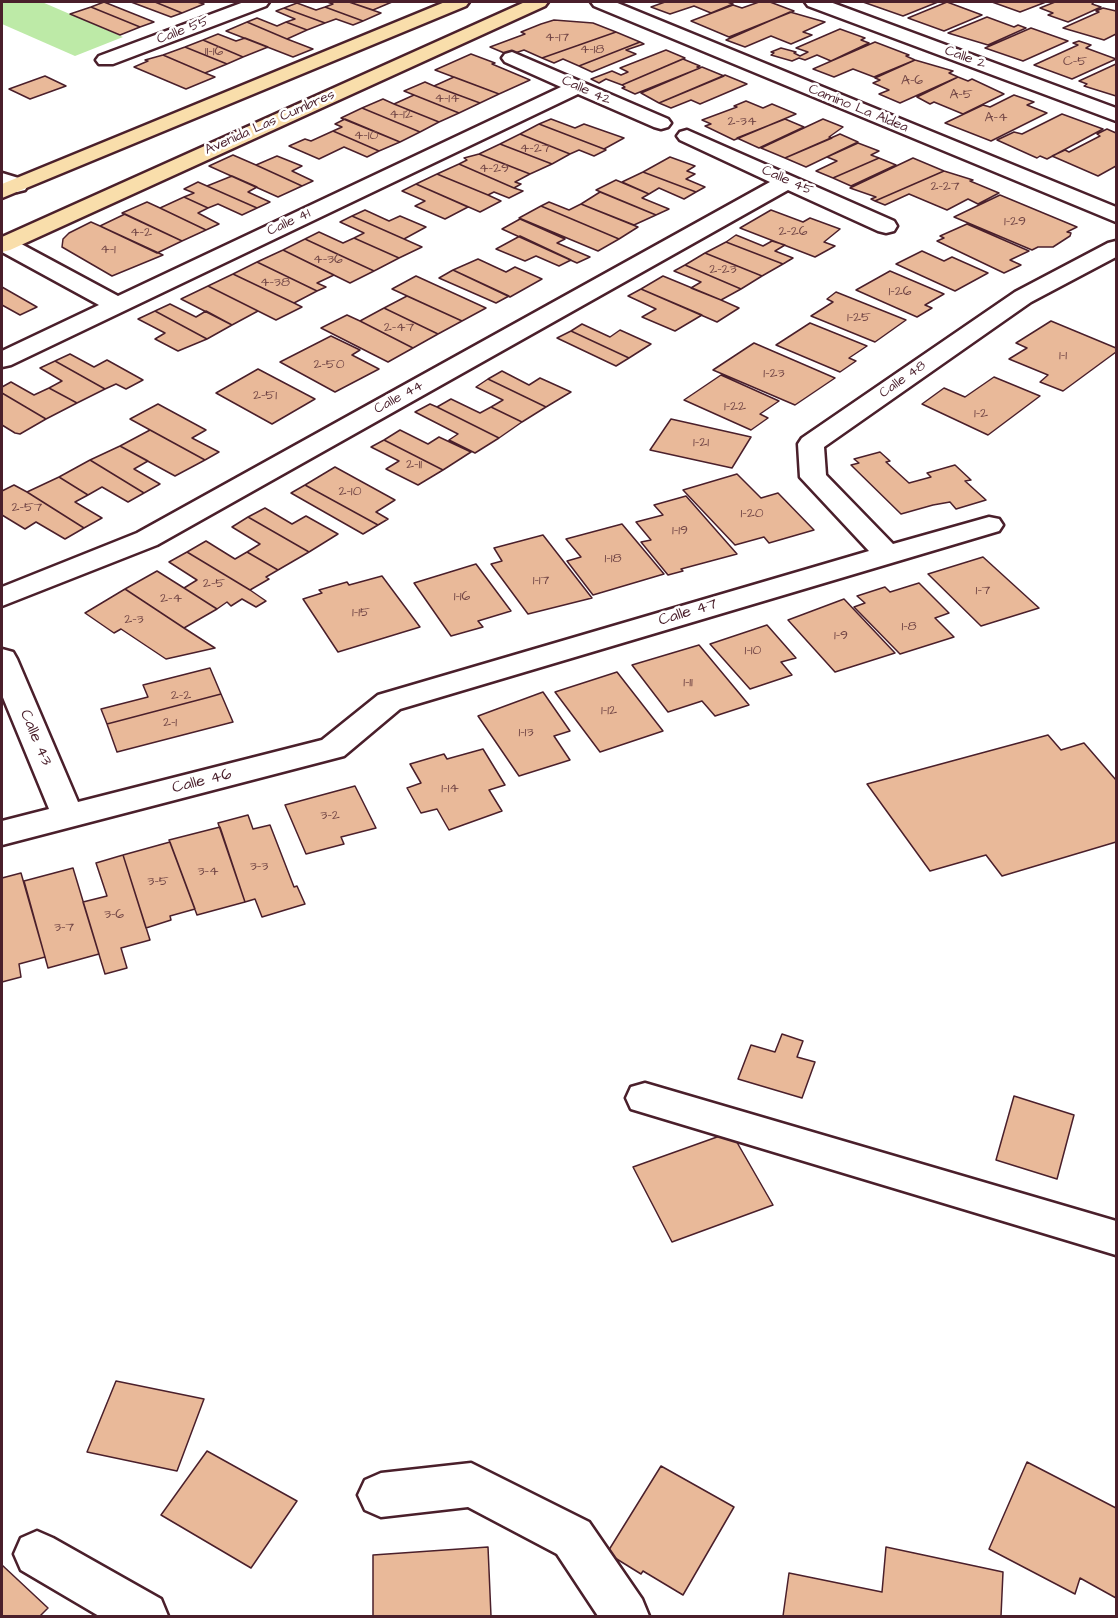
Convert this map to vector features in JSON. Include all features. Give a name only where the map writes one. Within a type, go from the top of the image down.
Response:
[{"type":"highway","points":[[7,185],[460,2]]},
{"type":"highway","name":"Avenida Las Cumbres","points":[[3,245],[538,2]]},
{"type":"street","name":"Calle 55","points":[[106,60],[260,2]]},
{"type":"street","name":"Camino La Aldea","points":[[600,2],[1116,215]]},
{"type":"street","name":"Calle 2","points":[[814,2],[1116,115]]},
{"type":"street","name":"Calle 42","points":[[512,58],[661,123]]},
{"type":"street","name":"Calle 41","points":[[2,360],[577,87]]},
{"type":"street","name":"Calle 45","points":[[687,136],[886,226]]},
{"type":"street","name":"Calle 44","points":[[2,597],[147,540],[787,181]]},
{"type":"street","points":[[3,245],[117,305]]},
{"type":"street","name":"Calle 48","points":[[887,554],[813,477],[811,444],[1023,297],[1116,248]]},
{"type":"street","name":"Calle 47","points":[[389,702],[989,525]]},
{"type":"street","name":"Calle 43","points":[[2,659],[68,816]]},
{"type":"street","name":"Calle 46","points":[[2,833],[333,748],[389,702]]},
{"type":"street","points":[[645,1098],[1116,1238]]},
{"type":"street","points":[[381,1495],[471,1485],[573,1538],[624,1612],[625,1617]]},
{"type":"street","points":[[37,1554],[144,1617]]},
{"type":"green space","points":[[2,2],[42,2],[123,37],[75,56],[2,24]]},
{"type":"building","points":[[104,2],[154,22],[140,27],[91,7]]},
{"type":"building","points":[[131,2],[155,2],[182,13],[171,17]]},
{"type":"building","points":[[155,2],[197,2],[204,4],[182,13]]},
{"type":"building","points":[[327,2],[349,2],[381,13],[363,21],[325,7],[333,4]]},
{"type":"building","points":[[349,2],[392,2],[373,10]]},
{"type":"building","points":[[665,2],[727,2],[733,4],[711,13],[694,6],[670,14],[651,7]]},
{"type":"building","points":[[759,2],[770,2],[794,11],[729,37],[691,21],[733,5],[742,8]]},
{"type":"building","points":[[863,2],[938,2],[903,16]]},
{"type":"building","points":[[947,2],[982,15],[944,31],[908,18]]},
{"type":"building","points":[[992,2],[1046,2],[1020,12]]},
{"type":"building","points":[[1055,2],[1094,2],[1092,4],[1101,7],[1068,22],[1048,15],[1053,13],[1040,8]]},
{"type":"building","points":[[297,3],[316,10],[325,7],[363,21],[353,25],[336,19],[325,23],[284,8]]},
{"type":"building","points":[[91,7],[140,27],[120,35],[70,14]]},
{"type":"building","points":[[284,8],[325,23],[307,30],[286,22],[295,19],[276,11]]},
{"type":"building","points":[[1103,8],[1116,11],[1116,34],[1104,40],[1063,28],[1099,12],[1096,11]]},
{"type":"building","points":[[790,12],[825,22],[803,32],[812,35],[791,44],[771,36],[745,47],[726,40]]},
{"type":"building","points":[[987,17],[1014,27],[1018,25],[1026,28],[988,45],[948,33]]},
{"type":"building","points":[[257,18],[277,26],[286,22],[307,30],[287,39],[247,22]]},
{"type":"building","points":[[554,20],[593,23],[616,32],[542,58],[524,50],[509,55],[490,47],[525,34],[521,32]]},
{"type":"building","points":[[247,22],[313,49],[293,57],[226,31]]},
{"type":"building","points":[[1031,28],[1068,41],[1023,61],[985,48]]},
{"type":"building","points":[[840,29],[865,38],[861,40],[869,43],[831,61],[817,55],[805,60],[799,58],[792,61],[771,55],[774,53],[771,52],[781,48],[796,52],[794,53],[800,56],[808,52],[796,48]]},
{"type":"building","points":[[616,32],[640,42],[579,66],[563,59],[554,63],[542,58]]},
{"type":"building","points":[[218,34],[236,41],[245,38],[268,47],[243,57],[203,40]]},
{"type":"building","points":[[203,40],[243,57],[227,64],[185,47]]},
{"type":"building","points":[[1079,41],[1091,45],[1086,48],[1116,59],[1072,79],[1034,65],[1078,45],[1073,43]]},
{"type":"building","points":[[640,42],[644,44],[626,50],[636,54],[592,72],[579,66]]},
{"type":"building","points":[[875,42],[909,55],[906,56],[915,60],[874,77],[853,69],[834,77],[813,69]]},
{"type":"building","points":[[185,47],[227,64],[205,73],[163,55]]},
{"type":"building","points":[[666,50],[685,58],[622,85],[606,79],[599,83],[591,79],[612,71],[621,75],[628,72],[620,68]]},
{"type":"building","points":[[471,54],[530,80],[499,94],[435,70]]},
{"type":"building","points":[[163,55],[215,77],[186,89],[134,67],[148,61],[145,60]]},
{"type":"building","points":[[683,59],[700,68],[635,94],[622,88],[625,87],[622,85]]},
{"type":"building","points":[[915,60],[953,71],[949,73],[958,77],[900,103],[879,94],[889,90],[873,83],[880,80],[875,78]]},
{"type":"building","points":[[1116,64],[1116,96],[1084,86],[1087,84],[1079,81]]},
{"type":"building","points":[[702,67],[724,76],[659,103],[641,93]]},
{"type":"building","points":[[725,75],[747,84],[700,104],[691,100],[671,108],[659,103]]},
{"type":"building","points":[[45,76],[66,86],[30,99],[9,89]]},
{"type":"building","points":[[454,77],[499,94],[480,103],[434,86]]},
{"type":"building","points":[[958,77],[968,81],[972,79],[1004,94],[963,114],[934,102],[930,104],[917,97]]},
{"type":"building","points":[[425,82],[480,103],[459,113],[404,91]]},
{"type":"building","points":[[414,95],[459,113],[439,122],[394,104]]},
{"type":"building","points":[[1014,95],[1034,102],[1027,105],[1047,113],[991,141],[945,123],[983,105],[990,107]]},
{"type":"building","points":[[383,99],[439,122],[420,132],[362,108]]},
{"type":"building","points":[[746,101],[763,108],[772,104],[796,114],[734,140],[705,126],[711,124],[702,120],[737,107],[734,106]]},
{"type":"building","points":[[362,108],[420,132],[400,142],[341,118]]},
{"type":"building","points":[[1062,114],[1103,129],[1047,159],[1040,156],[1037,158],[997,140],[1014,132],[1022,134]]},
{"type":"building","points":[[345,119],[400,142],[379,151],[333,131],[342,127],[335,124]]},
{"type":"building","points":[[551,119],[575,128],[584,124],[624,138],[604,149],[539,124]]},
{"type":"building","points":[[785,119],[804,127],[759,148],[737,138]]},
{"type":"building","points":[[823,119],[843,127],[829,137],[832,138],[785,158],[761,148]]},
{"type":"building","points":[[539,124],[606,150],[594,156],[579,150],[570,154],[520,134]]},
{"type":"building","points":[[1107,129],[1116,133],[1116,166],[1098,176],[1052,156],[1065,150],[1069,152],[1100,136],[1097,134]]},
{"type":"building","points":[[333,131],[379,151],[367,157],[344,147],[319,159],[289,146],[305,139],[311,141]]},
{"type":"building","points":[[520,134],[570,154],[552,164],[500,144]]},
{"type":"building","points":[[840,134],[858,142],[806,167],[785,158]]},
{"type":"building","points":[[858,143],[879,151],[871,155],[879,158],[833,178],[816,171],[837,161],[827,157]]},
{"type":"building","points":[[500,144],[552,164],[530,174],[479,154]]},
{"type":"building","points":[[479,154],[530,174],[515,182],[521,184],[514,188],[459,164],[467,160],[464,158]]},
{"type":"building","points":[[233,155],[302,186],[278,197],[209,166]]},
{"type":"building","points":[[277,156],[302,166],[292,171],[313,181],[302,186],[256,165]]},
{"type":"building","points":[[670,157],[695,166],[687,171],[695,174],[686,179],[705,187],[696,192],[643,172]]},
{"type":"building","points":[[879,158],[896,165],[851,186],[833,178]]},
{"type":"building","points":[[913,158],[944,171],[875,201],[871,199],[876,197],[850,188]]},
{"type":"building","points":[[459,164],[523,191],[509,198],[494,192],[488,195],[437,174]]},
{"type":"building","points":[[944,171],[973,180],[970,181],[999,193],[978,204],[968,199],[947,210],[909,194],[885,205],[875,201]]},
{"type":"building","points":[[643,172],[696,192],[684,199],[659,188],[649,194],[622,182]]},
{"type":"building","points":[[437,174],[501,201],[480,212],[416,184]]},
{"type":"building","points":[[232,176],[257,187],[248,192],[270,202],[257,208],[207,186]]},
{"type":"building","points":[[616,180],[649,194],[642,198],[669,209],[656,215],[596,190]]},
{"type":"building","points":[[198,182],[257,208],[242,215],[218,204],[208,208],[184,197],[194,193],[184,189]]},
{"type":"building","points":[[416,184],[468,207],[445,219],[415,206],[425,201],[402,191]]},
{"type":"building","points":[[600,192],[656,215],[634,225],[581,204]]},
{"type":"building","points":[[1000,195],[1077,227],[1067,232],[1071,233],[1070,236],[1053,247],[1038,247],[1032,250],[954,217]]},
{"type":"building","points":[[184,197],[208,208],[198,213],[219,224],[206,230],[160,208]]},
{"type":"building","points":[[147,202],[206,230],[182,241],[122,213]]},
{"type":"building","points":[[549,202],[569,210],[581,204],[638,227],[619,239],[541,206]]},
{"type":"building","points":[[541,206],[619,239],[598,251],[519,218]]},
{"type":"building","points":[[365,210],[389,221],[400,216],[426,227],[404,239],[352,216]]},
{"type":"building","points":[[771,210],[803,222],[810,218],[840,229],[824,242],[835,246],[815,257],[740,228]]},
{"type":"building","points":[[125,214],[182,241],[157,253],[100,226]]},
{"type":"building","points":[[352,216],[422,247],[399,258],[354,238],[364,233],[340,222]]},
{"type":"building","points":[[520,219],[565,239],[557,243],[590,257],[577,263],[502,229]]},
{"type":"building","points":[[91,222],[163,255],[112,276],[62,247],[63,239],[69,233]]},
{"type":"building","points":[[967,224],[1029,251],[1010,260],[1021,265],[1004,273],[937,241],[944,238],[940,236]]},
{"type":"building","points":[[319,232],[343,243],[354,238],[399,258],[374,271],[305,239]]},
{"type":"building","points":[[736,235],[763,246],[772,241],[785,245],[775,251],[793,258],[783,264],[726,242]]},
{"type":"building","points":[[520,236],[571,260],[559,266],[536,256],[525,261],[496,249]]},
{"type":"building","points":[[305,239],[374,271],[350,283],[283,250]]},
{"type":"building","points":[[726,242],[783,264],[762,276],[705,253]]},
{"type":"building","points":[[283,250],[334,275],[317,283],[326,287],[317,291],[257,262]]},
{"type":"building","points":[[922,251],[944,261],[952,257],[988,273],[955,291],[896,264]]},
{"type":"building","points":[[705,253],[762,276],[741,289],[685,265]]},
{"type":"building","points":[[478,259],[506,272],[515,267],[542,279],[510,297],[453,270]]},
{"type":"building","points":[[257,262],[317,291],[294,303],[233,274]]},
{"type":"building","points":[[685,265],[741,289],[721,300],[691,288],[701,282],[674,271]]},
{"type":"building","points":[[453,270],[509,296],[496,303],[439,278]]},
{"type":"building","points":[[890,271],[944,294],[925,305],[932,308],[917,317],[856,290]]},
{"type":"building","points":[[233,274],[302,307],[276,320],[208,286]]},
{"type":"building","points":[[416,276],[486,308],[462,321],[392,289]]},
{"type":"building","points":[[663,276],[739,308],[717,322],[641,289]]},
{"type":"building","points":[[208,286],[258,311],[232,325],[181,299]]},
{"type":"building","points":[[2,287],[37,307],[20,315],[2,305]]},
{"type":"building","points":[[641,289],[702,315],[675,331],[642,317],[656,309],[628,296]]},
{"type":"building","points":[[836,292],[906,320],[875,342],[811,316],[833,302],[827,299]]},
{"type":"building","points":[[407,296],[462,321],[438,334],[384,308]]},
{"type":"building","points":[[170,304],[196,317],[206,311],[232,325],[207,339],[155,311]]},
{"type":"building","points":[[384,308],[438,334],[413,348],[360,321]]},
{"type":"building","points":[[155,311],[207,339],[178,351],[155,339],[165,333],[138,319]]},
{"type":"building","points":[[347,315],[413,348],[388,362],[321,328]]},
{"type":"building","points":[[1051,321],[1116,348],[1116,352],[1063,391],[1040,382],[1048,375],[1009,359],[1027,348],[1016,343]]},
{"type":"building","points":[[810,323],[867,346],[849,358],[856,361],[840,372],[776,345]]},
{"type":"building","points":[[582,324],[610,337],[620,330],[651,344],[629,358],[571,331]]},
{"type":"building","points":[[571,331],[629,358],[616,366],[557,338]]},
{"type":"building","points":[[331,336],[360,350],[352,355],[379,369],[335,392],[280,362]]},
{"type":"building","points":[[754,343],[835,378],[795,405],[713,370]]},
{"type":"building","points":[[70,354],[94,367],[107,360],[143,380],[126,389],[116,384],[105,389],[55,361]]},
{"type":"building","points":[[55,361],[105,389],[77,403],[49,388],[62,381],[40,368]]},
{"type":"building","points":[[258,369],[315,399],[272,424],[216,393]]},
{"type":"building","points":[[502,371],[529,385],[540,378],[571,392],[546,407],[488,379]]},
{"type":"building","points":[[721,375],[779,401],[760,414],[768,418],[751,430],[684,400]]},
{"type":"building","points":[[994,377],[1040,396],[988,435],[922,404],[944,388],[965,397]]},
{"type":"building","points":[[488,379],[546,407],[522,422],[491,407],[503,400],[476,387]]},
{"type":"building","points":[[11,382],[34,395],[49,388],[77,403],[46,419],[2,393],[2,387]]},
{"type":"building","points":[[2,393],[46,419],[20,434],[15,433],[2,425]]},
{"type":"building","points":[[451,399],[480,413],[491,407],[522,422],[499,438],[437,407]]},
{"type":"building","points":[[158,404],[206,430],[192,438],[219,452],[205,460],[130,419]]},
{"type":"building","points":[[430,404],[499,438],[475,453],[449,440],[458,434],[415,412]]},
{"type":"building","points":[[671,419],[751,437],[732,468],[650,450]]},
{"type":"building","points":[[150,430],[205,460],[175,476],[120,446]]},
{"type":"building","points":[[400,430],[428,444],[439,437],[471,452],[443,470],[384,440]]},
{"type":"building","points":[[384,440],[443,470],[418,485],[386,469],[399,461],[371,447]]},
{"type":"building","points":[[120,446],[148,461],[134,469],[160,484],[144,493],[90,460]]},
{"type":"building","points":[[880,452],[890,461],[886,462],[909,483],[931,477],[927,473],[955,465],[971,480],[965,481],[986,500],[956,509],[950,502],[901,514],[851,465],[859,463],[854,459]]},
{"type":"building","points":[[90,460],[144,493],[128,502],[102,487],[88,495],[59,477]]},
{"type":"building","points":[[335,467],[395,500],[376,512],[388,519],[378,525],[305,485]]},
{"type":"building","points":[[737,474],[761,498],[778,493],[814,530],[769,543],[764,537],[735,545],[683,490]]},
{"type":"building","points":[[59,477],[88,495],[75,502],[102,518],[84,528],[27,492]]},
{"type":"building","points":[[14,485],[84,528],[65,539],[36,522],[25,529],[2,515],[2,491]]},
{"type":"building","points":[[305,485],[378,525],[363,534],[291,493]]},
{"type":"building","points":[[686,496],[737,554],[681,569],[683,571],[668,575],[641,542],[651,540],[636,522],[663,515],[654,505]]},
{"type":"building","points":[[265,508],[292,524],[306,516],[338,534],[309,552],[248,517]]},
{"type":"building","points":[[248,517],[309,552],[278,570],[247,552],[260,544],[232,527]]},
{"type":"building","points":[[622,524],[664,574],[593,595],[567,561],[581,557],[566,539]]},
{"type":"building","points":[[543,535],[592,598],[528,614],[491,564],[502,561],[494,548]]},
{"type":"building","points":[[206,541],[235,559],[247,552],[278,570],[266,577],[269,579],[250,590],[187,552]]},
{"type":"building","points":[[187,552],[266,601],[256,607],[242,599],[231,606],[227,602],[217,609],[184,588],[197,580],[169,562]]},
{"type":"building","points":[[983,557],[1039,608],[981,626],[928,574]]},
{"type":"building","points":[[476,564],[511,611],[478,621],[483,627],[451,636],[414,583]]},
{"type":"building","points":[[157,571],[217,609],[184,628],[125,589]]},
{"type":"building","points":[[382,576],[420,627],[338,652],[303,599],[322,593],[319,590]]},
{"type":"building","points":[[919,583],[949,613],[935,618],[954,637],[900,654],[854,607],[865,603],[857,596],[885,587],[890,592]]},
{"type":"building","points":[[125,589],[215,648],[166,659],[121,629],[114,633],[85,613]]},
{"type":"building","points":[[844,599],[895,653],[835,672],[788,620]]},
{"type":"building","points":[[767,625],[796,658],[781,662],[792,675],[750,689],[710,644]]},
{"type":"building","points":[[699,645],[749,705],[715,716],[702,701],[668,712],[632,665]]},
{"type":"building","points":[[210,668],[221,694],[107,724],[101,709],[148,697],[143,685]]},
{"type":"building","points":[[617,672],[663,731],[600,752],[555,692]]},
{"type":"building","points":[[543,692],[570,731],[554,736],[570,760],[519,776],[478,716]]},
{"type":"building","points":[[221,694],[233,722],[117,752],[107,724]]},
{"type":"building","points":[[1048,735],[1061,750],[1084,743],[1116,780],[1116,842],[1002,876],[986,855],[930,871],[867,784]]},
{"type":"building","points":[[483,749],[505,785],[489,790],[502,811],[449,830],[437,809],[421,813],[407,788],[421,783],[410,764],[444,754],[447,759]]},
{"type":"building","points":[[355,786],[376,828],[341,837],[344,844],[306,854],[285,805]]},
{"type":"building","points":[[248,815],[253,829],[270,825],[294,887],[297,886],[305,904],[262,917],[255,899],[245,902],[218,823]]},
{"type":"building","points":[[220,827],[245,902],[197,915],[169,840]]},
{"type":"building","points":[[170,842],[195,909],[170,916],[171,920],[146,928],[123,855]]},
{"type":"building","points":[[123,855],[150,940],[121,948],[127,968],[105,974],[83,902],[107,896],[96,863]]},
{"type":"building","points":[[73,868],[99,954],[48,968],[24,881]]},
{"type":"building","points":[[21,873],[45,957],[19,964],[21,977],[2,982],[2,878]]},
{"type":"building","points":[[782,1034],[803,1041],[797,1057],[815,1062],[802,1098],[738,1079],[751,1045],[775,1052]]},
{"type":"building","points":[[1014,1096],[1074,1115],[1057,1179],[996,1160]]},
{"type":"building","points":[[731,1132],[773,1205],[672,1242],[633,1167]]},
{"type":"building","points":[[116,1381],[204,1399],[177,1471],[87,1452]]},
{"type":"building","points":[[207,1451],[297,1501],[251,1568],[161,1515]]},
{"type":"building","points":[[1027,1462],[1116,1508],[1116,1598],[1080,1578],[1075,1594],[989,1549]]},
{"type":"building","points":[[661,1466],[734,1507],[683,1595],[643,1571],[641,1574],[607,1553]]},
{"type":"building","points":[[488,1547],[491,1616],[373,1616],[373,1555]]},
{"type":"building","points":[[886,1547],[1003,1572],[1001,1616],[783,1616],[789,1573],[882,1592]]},
{"type":"building","points":[[2,1565],[48,1608],[40,1616],[2,1616]]}]
